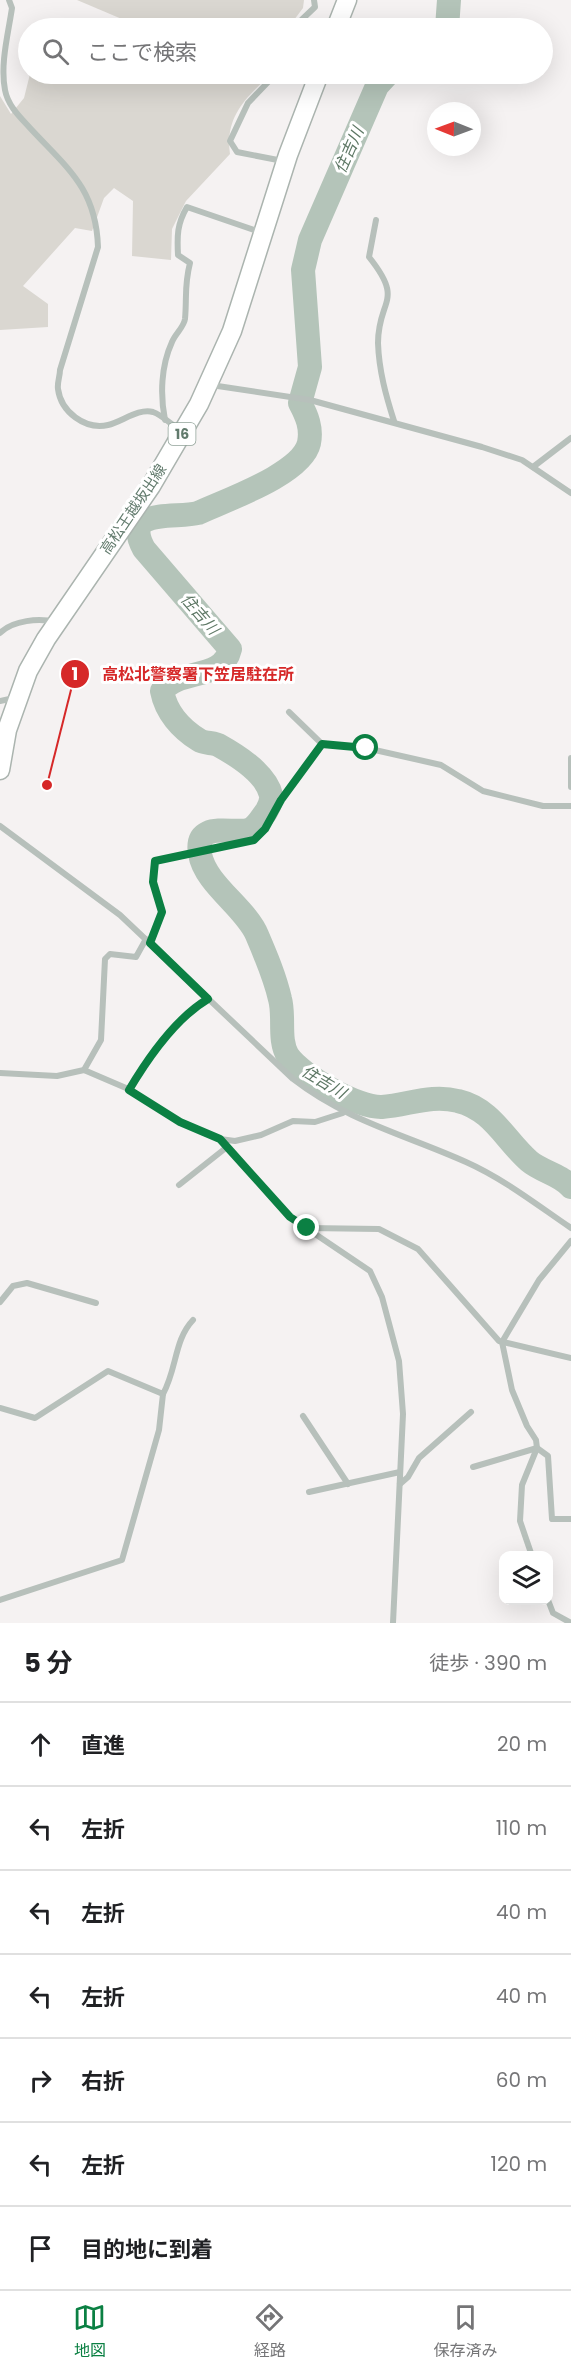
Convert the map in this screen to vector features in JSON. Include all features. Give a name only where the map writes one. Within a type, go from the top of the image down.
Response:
[{"type":"main road","points":[[340,18],[347,0]]},
{"type":"main road","name":"高松王越坂出線","points":[[0,770],[7,730],[9,700],[57,622],[151,486],[208,385],[232,331],[286,162],[315,84]]},
{"type":"street","points":[[9,0],[12,8],[3,72],[5,92],[13,109],[82,184],[93,208],[97,230],[98,247],[60,370],[58,388],[63,404],[73,417],[89,424],[107,426],[143,412],[153,412],[183,432]]},
{"type":"street","points":[[303,18],[315,7],[314,0]]},
{"type":"street","points":[[266,84],[248,103],[230,141],[237,152],[286,162]]},
{"type":"street","points":[[165,420],[161,403],[164,367],[172,341],[185,321],[184,284],[190,263],[178,255],[176,232],[180,220],[187,207],[264,233]]},
{"type":"street","points":[[376,220],[369,257],[384,278],[388,293],[388,305],[379,321],[378,344],[381,375],[394,422]]},
{"type":"street","points":[[208,385],[309,400],[394,422],[522,460],[571,493]]},
{"type":"street","points":[[533,467],[571,438]]},
{"type":"street","points":[[0,633],[21,622],[42,619],[57,622]]},
{"type":"street","points":[[289,712],[322,744],[366,748],[441,765],[483,791],[543,806],[571,806]]},
{"type":"street","points":[[84,1070],[101,1040],[105,959],[110,954],[136,957],[148,941],[162,912],[153,882],[155,861],[254,840],[265,829],[281,800],[322,744]]},
{"type":"street","points":[[571,758],[571,787]]},
{"type":"street","points":[[0,826],[80,882],[148,941],[294,1079],[343,1113],[467,1162],[496,1178],[571,1228]]},
{"type":"street","points":[[129,1090],[149,1057],[170,1032],[198,1005],[208,999]]},
{"type":"street","points":[[0,1073],[57,1076],[84,1070],[129,1090],[180,1122],[220,1139],[235,1141],[261,1135],[292,1120],[315,1122],[343,1113]]},
{"type":"street","points":[[220,1139],[290,1217],[370,1271],[382,1297],[399,1361],[403,1414],[393,1623]]},
{"type":"street","points":[[179,1185],[227,1147]]},
{"type":"street","points":[[307,1228],[379,1228],[418,1249],[488,1332],[502,1342],[571,1358]]},
{"type":"street","points":[[530,1551],[520,1521],[522,1485],[537,1448],[536,1440],[527,1426],[512,1390],[502,1342],[538,1280],[571,1241]]},
{"type":"street","points":[[0,1302],[13,1286],[27,1283],[96,1303]]},
{"type":"street","points":[[0,1600],[122,1560],[159,1430],[163,1394],[172,1376],[181,1331],[193,1320]]},
{"type":"street","points":[[0,1408],[35,1418],[108,1371],[163,1394]]},
{"type":"street","points":[[400,1484],[408,1477],[419,1458],[471,1412]]},
{"type":"street","points":[[303,1416],[348,1484]]},
{"type":"street","points":[[472,1467],[537,1448]]},
{"type":"street","points":[[537,1448],[548,1456],[552,1519],[571,1519]]},
{"type":"street","points":[[309,1492],[400,1472]]},
{"type":"street","points":[[550,1605],[554,1613],[571,1623]]},
{"type":"shaded area","points":[[77,0],[304,0],[303,8],[296,18],[119,18]]},
{"type":"shaded area","points":[[28,84],[261,84],[243,102],[233,120],[230,130],[230,154],[186,201],[172,229],[171,260],[132,256],[133,201],[114,188],[104,198],[92,231],[75,228],[23,286],[48,304],[48,327],[0,330],[0,96],[11,114],[24,98]]},
{"type":"waterway","name":"住吉川","points":[[448,18],[449,0]]},
{"type":"waterway","name":"住吉川","points":[[379,84],[310,240],[303,270],[310,367],[300,403],[307,417],[310,432],[309,443],[293,465],[261,485],[198,513],[154,518],[145,521],[140,526],[139,536],[144,549],[230,649],[226,659],[219,666],[179,679],[162,691],[171,713],[186,731],[199,740],[218,745],[243,760],[263,780],[271,795],[271,802],[266,812],[251,829],[210,832],[203,836],[200,843],[200,854],[209,876],[244,915],[257,935],[278,991],[283,1043],[288,1056],[305,1073],[331,1089],[345,1097],[372,1106],[392,1106],[439,1099],[470,1105],[489,1118],[529,1161],[562,1179],[571,1187]]},
{"type":"place","name":"高松北警察署下笠居駐在所","points":[[47,785]]},
{"type":"route","points":[[307,1228],[290,1217],[220,1139],[180,1122],[129,1090],[149,1057],[170,1032],[198,1005],[208,999],[150,943],[162,912],[153,882],[155,861],[221,849],[254,840],[265,829],[281,800],[322,744],[366,748]]}]
